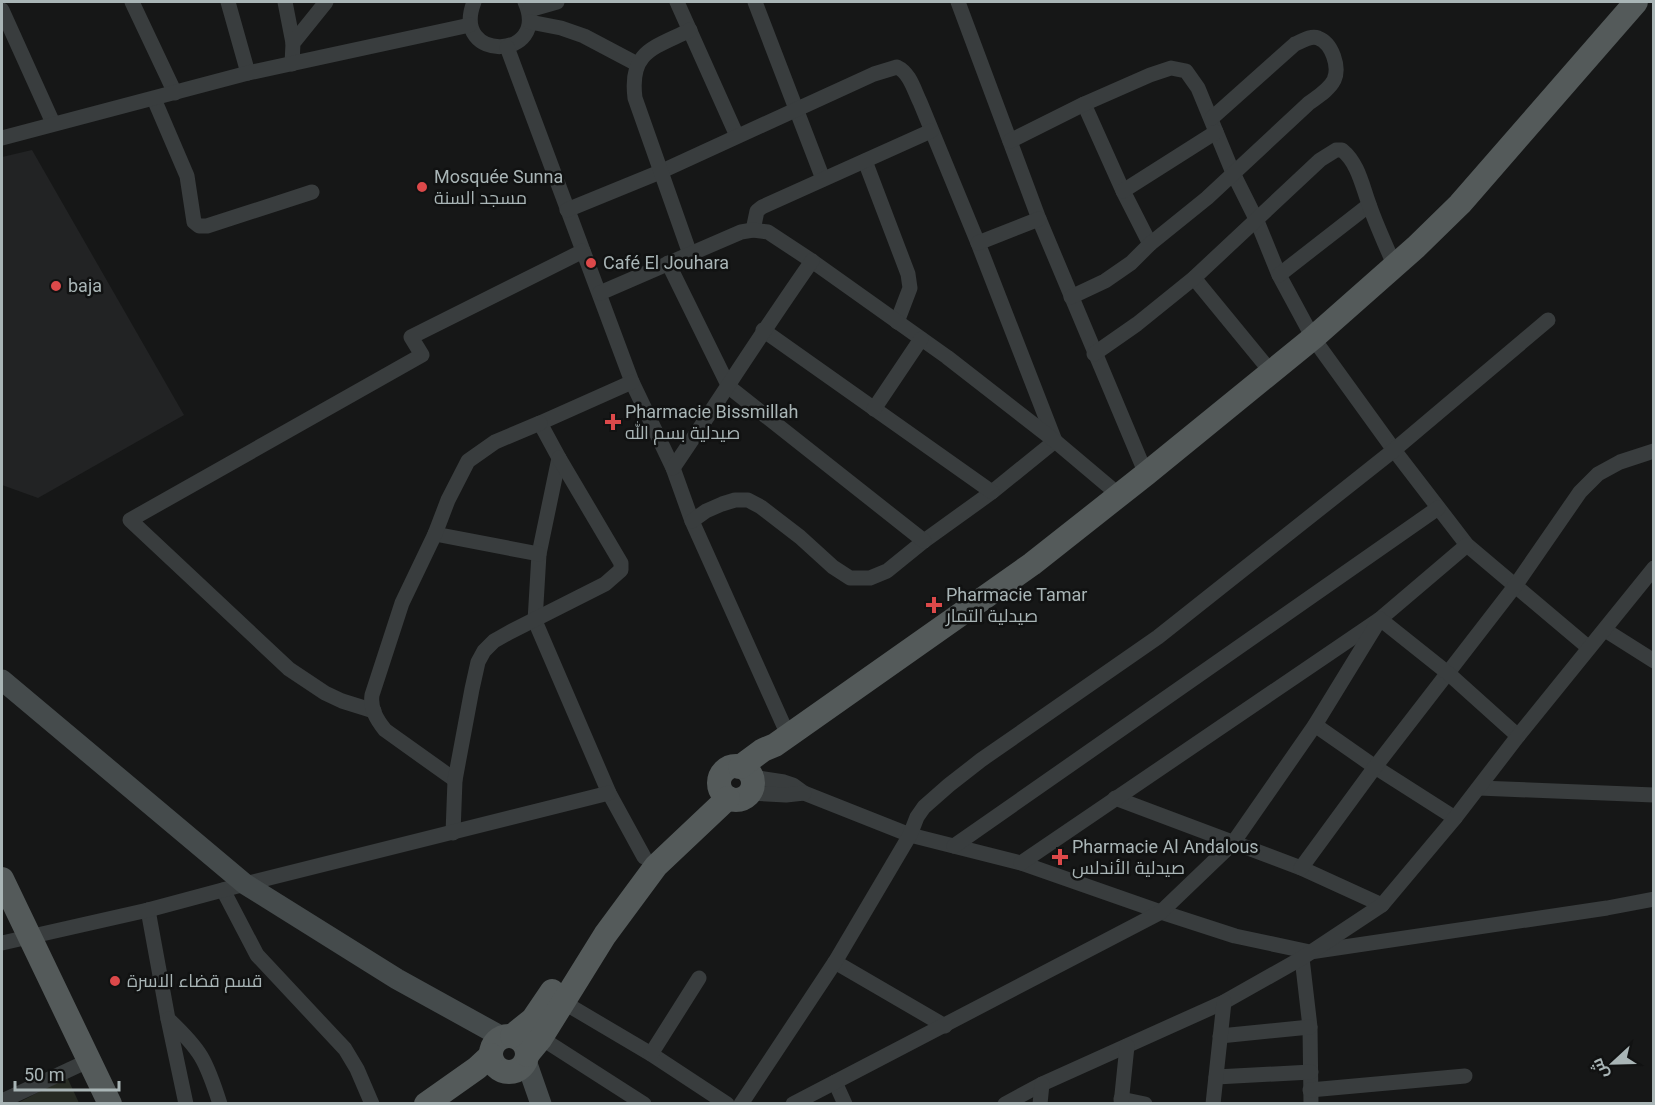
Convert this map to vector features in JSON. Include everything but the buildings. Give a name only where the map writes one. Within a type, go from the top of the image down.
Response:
[{"type":"main road","points":[[453,1104],[512,1053],[564,1002],[605,935],[656,866],[740,783],[768,759],[781,740],[1032,564],[1313,338],[1460,204],[1636,2]]},
{"type":"main road","points":[[426,1104],[477,1068],[512,1053],[644,857],[681,819],[740,783]]},
{"type":"main road","points":[[2,879],[110,1104]]},
{"type":"street","points":[[132,2],[175,93]]},
{"type":"street","points":[[228,2],[248,73]]},
{"type":"street","points":[[285,2],[293,43],[292,64]]},
{"type":"street","points":[[293,43],[326,2]]},
{"type":"street","points":[[474,2],[469,13],[470,25],[475,35],[484,43],[495,47],[507,47],[518,42],[525,33],[528,11]]},
{"type":"street","points":[[528,11],[555,2]]},
{"type":"street","points":[[677,2],[737,136]]},
{"type":"street","points":[[754,2],[823,179]]},
{"type":"street","points":[[958,2],[1039,219],[1146,474]]},
{"type":"street","points":[[2,10],[53,123]]},
{"type":"street","points":[[528,11],[561,28],[584,36],[637,64]]},
{"type":"street","points":[[2,138],[248,73],[470,25]]},
{"type":"street","points":[[690,30],[647,52],[637,64],[633,80],[635,98],[690,254]]},
{"type":"street","points":[[1071,297],[1119,273],[1150,244],[1207,198],[1327,89],[1335,79],[1336,66],[1327,44],[1318,38],[1308,38],[1295,44],[1214,125],[1123,191]]},
{"type":"street","points":[[507,47],[632,382],[673,468],[692,521],[781,740]]},
{"type":"street","points":[[567,210],[660,172],[873,74],[897,67],[902,69],[910,81],[978,243],[1055,441]]},
{"type":"street","points":[[1010,141],[1083,104],[1150,75],[1171,69],[1186,71],[1191,76],[1214,125],[1279,275],[1313,338],[1394,450],[1467,545],[1589,648]]},
{"type":"street","points":[[154,99],[187,176],[194,222],[199,226],[219,223],[312,192]]},
{"type":"street","points":[[1083,104],[1150,244]]},
{"type":"street","points":[[753,230],[757,211],[762,207],[931,131]]},
{"type":"street","points":[[1095,354],[1194,278],[1320,160],[1336,150],[1342,150],[1350,158],[1362,182],[1394,265]]},
{"type":"street","points":[[865,161],[908,274],[910,288],[897,321]]},
{"type":"street","points":[[1279,275],[1369,205]]},
{"type":"street","points":[[978,243],[1039,219]]},
{"type":"street","points":[[600,292],[741,232],[753,230],[768,232],[897,321],[1055,441],[1119,495]]},
{"type":"street","points":[[374,711],[325,693],[290,669],[130,520],[422,355],[411,337],[583,250]]},
{"type":"street","points":[[673,468],[729,387],[763,330],[812,261]]},
{"type":"street","points":[[668,263],[729,387],[924,541]]},
{"type":"street","points":[[1194,278],[1272,373]]},
{"type":"street","points":[[741,1104],[835,962],[910,835],[924,807],[981,760],[1158,637],[1394,450],[1548,320]]},
{"type":"street","points":[[763,330],[992,492]]},
{"type":"street","points":[[874,409],[921,339]]},
{"type":"street","points":[[455,780],[385,730],[376,719],[371,701],[372,695],[402,603],[468,461],[495,442],[632,382]]},
{"type":"street","points":[[453,833],[455,780],[478,662],[484,651],[494,641],[606,584],[621,570],[618,557],[540,423]]},
{"type":"street","points":[[692,521],[722,504],[735,500],[748,500],[777,519],[833,567],[850,578],[870,578],[887,571],[1055,441]]},
{"type":"street","points":[[1301,868],[1375,767],[1515,586],[1580,492],[1598,474],[1620,462],[1653,452]]},
{"type":"street","points":[[559,458],[539,554],[535,621],[609,793],[644,857]]},
{"type":"street","points":[[954,846],[1438,508]]},
{"type":"street","points":[[435,534],[539,554]]},
{"type":"street","points":[[1021,863],[1380,619],[1467,545]]},
{"type":"street","points":[[1005,1104],[1042,1084],[1224,1002],[1306,955],[1382,906],[1455,818],[1653,568]]},
{"type":"street","points":[[1640,586],[1653,594]]},
{"type":"street","points":[[1380,619],[1449,674],[1518,736]]},
{"type":"street","points":[[793,1104],[1161,912],[1233,843],[1315,725],[1380,619]]},
{"type":"street","points":[[1605,630],[1653,661]]},
{"type":"street","points":[[2,680],[245,884],[469,1021],[512,1053],[644,1104]]},
{"type":"street","points":[[1315,725],[1455,818]]},
{"type":"street","points":[[740,783],[786,795],[804,793],[910,835],[1021,863],[1235,936],[1306,955],[1653,899]]},
{"type":"street","points":[[1479,788],[1653,795]]},
{"type":"street","points":[[2,944],[148,910],[609,793]]},
{"type":"street","points":[[1115,798],[1301,868],[1382,906]]},
{"type":"street","points":[[223,890],[257,955],[345,1049],[357,1069],[372,1104]]},
{"type":"street","points":[[148,910],[186,1104]]},
{"type":"street","points":[[1306,955],[1310,1027],[1310,1097],[1465,1076]]},
{"type":"street","points":[[835,962],[945,1026]]},
{"type":"street","points":[[651,1054],[699,978]]},
{"type":"street","points":[[564,1002],[651,1054],[727,1104]]},
{"type":"street","points":[[1213,1104],[1224,1002]]},
{"type":"street","points":[[168,1019],[193,1043],[203,1057],[220,1104]]},
{"type":"street","points":[[1220,1036],[1310,1027]]},
{"type":"street","points":[[1127,1046],[1121,1101],[1144,1104]]},
{"type":"street","points":[[512,1053],[540,1102]]},
{"type":"street","points":[[2,1101],[90,1060]]},
{"type":"street","points":[[1216,1077],[1311,1072]]},
{"type":"street","points":[[835,1082],[845,1104]]},
{"type":"street","points":[[1040,1104],[1042,1084]]},
{"type":"shaded area","name":"baja","points":[[32,150],[184,415],[38,498],[2,485],[2,157]]},
{"type":"shaded area","points":[[67,1077],[79,1103],[16,1104]]},
{"type":"place","name":"Mosquée Sunna مسجد السنة","points":[[422,187]]},
{"type":"place","name":"Café El Jouhara","points":[[591,263]]},
{"type":"place","name":"baja","points":[[56,286]]},
{"type":"place","name":"Pharmacie Bissmillah صيدلية بسم الله","points":[[613,422]]},
{"type":"place","name":"Pharmacie Tamar صيدلية التمار","points":[[934,605]]},
{"type":"place","name":"Pharmacie Al Andalous صيدلية الأندلس","points":[[1060,857]]},
{"type":"place","name":"قسم قضاء الاسرة","points":[[115,981]]}]
